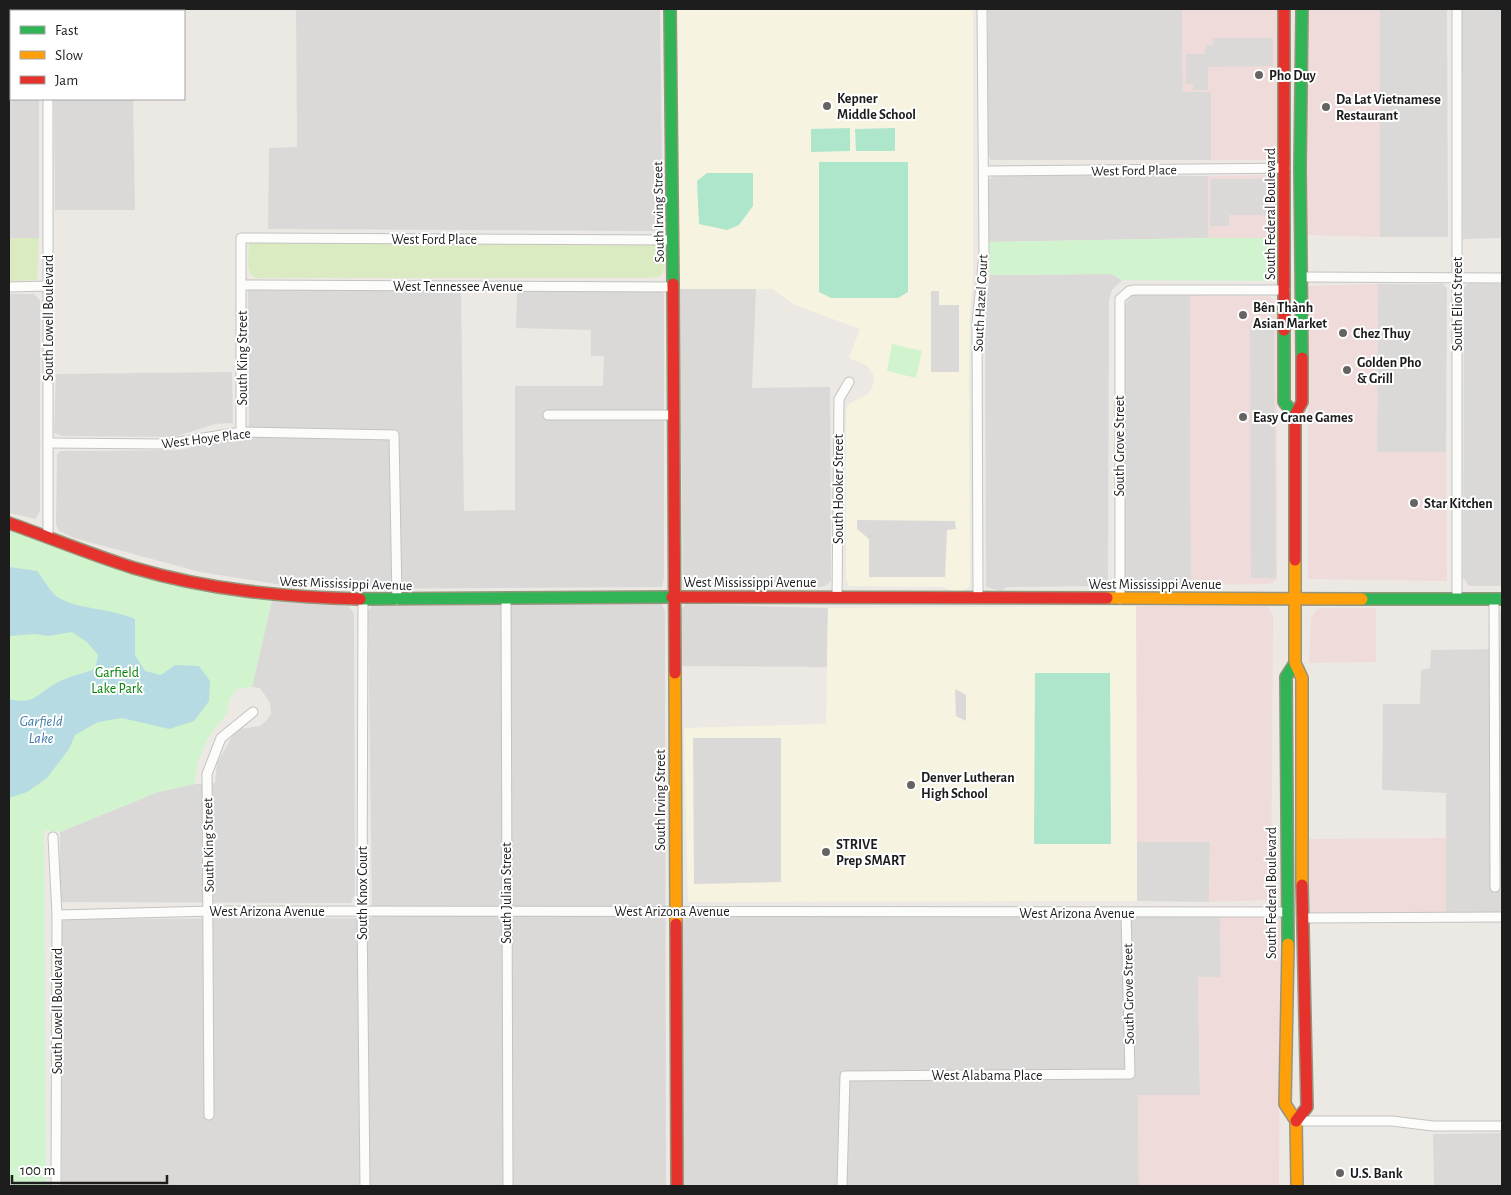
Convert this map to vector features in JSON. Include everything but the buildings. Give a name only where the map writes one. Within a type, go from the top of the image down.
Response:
[{"type":"street","name":"South Irving Street","points":[[670,9],[673,240],[677,1186]]},
{"type":"street","name":"South Hazel Court","points":[[978,597],[977,323],[984,255],[982,9]]},
{"type":"street","name":"South Federal Boulevard","points":[[1284,9],[1284,402],[1295,415]]},
{"type":"street","name":"South Federal Boulevard","points":[[1296,1121],[1306,1107],[1302,918],[1302,678],[1295,663],[1295,415],[1302,402],[1302,9]]},
{"type":"street","name":"South Eliot Street","points":[[1457,9],[1457,599]]},
{"type":"street","name":"South Lowell Boulevard","points":[[48,100],[48,537]]},
{"type":"street","name":"West Ford Place","points":[[984,172],[1285,168]]},
{"type":"street","name":"West Ford Place","points":[[242,285],[241,238],[673,240]]},
{"type":"street","points":[[1301,278],[1502,278]]},
{"type":"street","name":"West Tennessee Avenue","points":[[242,285],[673,287]]},
{"type":"street","name":"South King Street","points":[[241,432],[242,285]]},
{"type":"street","points":[[9,286],[48,286]]},
{"type":"street","name":"South Grove Street","points":[[1120,599],[1118,307],[1120,299],[1124,294],[1134,290],[1285,290]]},
{"type":"street","name":"South Hooker Street","points":[[838,598],[839,399],[849,382]]},
{"type":"street","points":[[548,415],[674,415]]},
{"type":"street","name":"West Hoye Place","points":[[48,443],[166,444],[241,432],[394,435],[398,600]]},
{"type":"street","name":"West Mississippi Avenue","points":[[9,523],[134,568],[177,579],[269,595],[363,600],[674,597],[1498,599]]},
{"type":"street","points":[[1495,888],[1498,599]]},
{"type":"street","name":"South Knox Court","points":[[363,600],[362,911],[365,1186]]},
{"type":"street","name":"South Julian Street","points":[[506,600],[508,1186]]},
{"type":"street","name":"South Federal Boulevard","points":[[1295,663],[1286,677],[1288,912],[1285,1104],[1296,1121],[1297,1186]]},
{"type":"street","name":"South King Street","points":[[209,1115],[207,774],[221,738],[253,712]]},
{"type":"street","name":"South Lowell Boulevard","points":[[53,836],[58,915],[56,1186]]},
{"type":"street","name":"West Arizona Avenue","points":[[58,915],[209,911],[676,910],[1126,914],[1288,912]]},
{"type":"street","name":"South Grove Street","points":[[1126,914],[1130,1074]]},
{"type":"street","points":[[1302,918],[1502,917]]},
{"type":"street","name":"West Alabama Place","points":[[842,1186],[845,1076],[1130,1074]]},
{"type":"street","points":[[1296,1121],[1392,1122],[1433,1126],[1502,1126]]},
{"type":"shaded area","points":[[9,9],[39,9],[10,10],[10,100],[39,100],[39,238],[9,238]]},
{"type":"shaded area","points":[[296,9],[660,9],[663,225],[661,228],[653,231],[268,229],[269,148],[297,147]]},
{"type":"shaded area","points":[[676,9],[973,9],[973,282],[970,310],[969,370],[970,586],[965,590],[954,592],[944,587],[849,586],[846,578],[846,408],[850,403],[867,395],[874,381],[873,374],[866,365],[849,358],[860,329],[795,305],[773,289],[679,289]]},
{"type":"shaded area","points":[[988,9],[1182,9],[1183,92],[1211,92],[1211,160],[991,160],[988,154]]},
{"type":"shaded area","points":[[1182,9],[1278,9],[1278,152],[1274,160],[1211,160],[1211,92],[1183,92]]},
{"type":"shaded area","points":[[1305,9],[1380,9],[1380,237],[1307,235]]},
{"type":"shaded area","points":[[1380,9],[1447,9],[1448,237],[1380,237]]},
{"type":"shaded area","points":[[1462,9],[1502,9],[1502,238],[1463,239]]},
{"type":"shaded area","points":[[1213,38],[1273,38],[1273,66],[1208,67],[1208,90],[1193,90],[1193,84],[1186,84],[1186,54],[1205,54],[1206,45],[1213,45]]},
{"type":"shaded area","points":[[54,100],[133,100],[135,210],[55,210]]},
{"type":"shaded area","points":[[996,175],[1208,176],[1208,238],[989,242],[989,179]]},
{"type":"shaded area","points":[[1278,175],[1278,238],[1208,238],[1208,176]]},
{"type":"shaded area","points":[[1211,179],[1271,179],[1271,215],[1229,215],[1229,226],[1210,226]]},
{"type":"shaded area","points":[[1112,274],[1122,280],[1112,290],[1109,300],[1108,579],[1104,586],[1007,587],[1001,591],[986,587],[985,311],[990,275]]},
{"type":"shaded area","points":[[1469,283],[1502,284],[1502,586],[1469,586],[1463,577],[1464,287]]},
{"type":"shaded area","points":[[1378,284],[1443,284],[1447,288],[1446,452],[1377,452]]},
{"type":"shaded area","points":[[1378,284],[1377,452],[1446,452],[1447,581],[1308,579],[1308,286]]},
{"type":"shaded area","points":[[252,287],[461,288],[464,511],[515,510],[515,386],[603,386],[604,356],[591,356],[591,330],[516,328],[517,289],[661,289],[664,295],[664,578],[662,587],[325,589],[276,584],[200,572],[74,538],[59,531],[56,524],[57,455],[60,451],[181,450],[217,440],[249,439],[248,291]]},
{"type":"shaded area","points":[[679,289],[756,289],[752,388],[830,387],[831,580],[827,585],[821,587],[688,587],[683,585]]},
{"type":"shaded area","points":[[931,291],[939,291],[939,305],[959,305],[959,372],[931,372]]},
{"type":"shaded area","points":[[9,294],[34,294],[40,300],[40,510],[36,519],[9,513]]},
{"type":"shaded area","points":[[1132,295],[1190,295],[1191,585],[1131,587],[1126,584],[1125,580],[1125,305]]},
{"type":"shaded area","points":[[1190,295],[1269,296],[1277,304],[1277,579],[1269,584],[1191,585]]},
{"type":"shaded area","points":[[1250,327],[1274,327],[1276,578],[1251,578]]},
{"type":"shaded area","points":[[232,372],[233,423],[215,424],[174,437],[61,436],[54,433],[56,374]]},
{"type":"shaded area","points":[[857,520],[955,521],[956,529],[947,530],[945,577],[869,577],[869,539],[857,529]]},
{"type":"shaded area","points":[[272,600],[348,606],[354,613],[355,894],[351,903],[60,902],[60,832],[158,792],[195,784],[215,783],[217,763],[234,733],[240,729],[260,726],[271,714],[270,703],[260,688],[252,687]]},
{"type":"shaded area","points":[[662,604],[665,611],[666,1186],[62,1186],[60,919],[372,918],[368,611],[372,606]]},
{"type":"shaded area","points":[[686,604],[828,608],[827,667],[681,666],[680,610]]},
{"type":"shaded area","points":[[1136,606],[1268,606],[1273,617],[1271,900],[1209,902],[1210,842],[1137,842]]},
{"type":"shaded area","name":"Denver Lutheran High School","points":[[1136,606],[1137,901],[688,902],[684,728],[826,724],[828,608]]},
{"type":"shaded area","points":[[1376,608],[1376,662],[1309,663],[1311,618],[1317,609]]},
{"type":"shaded area","points":[[1502,608],[1502,913],[1446,913],[1446,793],[1382,790],[1383,704],[1420,704],[1421,670],[1430,668],[1431,650],[1500,649],[1500,612]]},
{"type":"shaded area","points":[[955,689],[966,695],[966,721],[956,716]]},
{"type":"shaded area","points":[[693,738],[781,738],[781,882],[694,884]]},
{"type":"shaded area","points":[[1446,838],[1446,913],[1307,913],[1305,839]]},
{"type":"shaded area","points":[[1137,842],[1210,842],[1209,902],[1137,901]]},
{"type":"shaded area","points":[[689,917],[1220,917],[1221,978],[1198,978],[1200,1095],[1138,1095],[1139,1186],[681,1186],[683,919]]},
{"type":"shaded area","points":[[1220,917],[1274,917],[1280,921],[1279,1186],[1139,1186],[1138,1095],[1200,1095],[1198,977],[1221,977]]},
{"type":"shaded area","points":[[1502,1133],[1502,1186],[1434,1186],[1433,1134]]},
{"type":"green space","points":[[850,128],[850,151],[811,152],[811,129]]},
{"type":"green space","points":[[895,128],[895,151],[856,151],[855,129]]},
{"type":"green space","points":[[819,162],[908,162],[908,292],[898,298],[831,298],[819,292]]},
{"type":"green space","points":[[707,173],[753,173],[753,206],[739,225],[727,230],[699,224],[697,181]]},
{"type":"green space","points":[[9,238],[39,238],[37,280],[9,281]]},
{"type":"green space","points":[[1278,238],[1279,281],[1122,280],[1111,274],[990,275],[989,242]]},
{"type":"green space","points":[[252,240],[660,242],[663,245],[664,268],[661,276],[651,278],[256,278],[252,276],[249,268],[249,243]]},
{"type":"green space","points":[[892,344],[922,351],[916,378],[887,371]]},
{"type":"green space","name":"Garfield Lake Park","points":[[9,530],[105,564],[171,584],[205,592],[272,600],[252,687],[237,689],[229,700],[227,713],[208,738],[197,764],[195,784],[158,792],[60,832],[44,830],[46,1186],[9,1186]]},
{"type":"green space","points":[[1035,673],[1110,673],[1111,844],[1034,844]]},
{"type":"water","name":"Garfield Lake","points":[[10,567],[37,571],[53,593],[64,601],[126,615],[135,619],[135,655],[145,671],[161,675],[175,665],[199,666],[210,681],[209,701],[194,721],[169,729],[122,718],[98,722],[75,735],[69,749],[47,778],[27,792],[9,798],[9,699],[25,701],[31,699],[62,680],[95,669],[98,655],[87,642],[72,632],[49,636],[35,634],[9,636]]},
{"type":"traffic: fast","points":[[670,9],[673,284]]},
{"type":"traffic: fast","points":[[1302,9],[1300,168],[1302,358]]},
{"type":"traffic: fast","points":[[1284,330],[1284,402],[1295,415]]},
{"type":"traffic: fast","points":[[360,599],[672,597]]},
{"type":"traffic: fast","points":[[1362,599],[1502,599]]},
{"type":"traffic: fast","points":[[1288,944],[1286,677],[1295,663]]},
{"type":"traffic: slow","points":[[1295,560],[1295,663],[1302,678],[1302,885]]},
{"type":"traffic: slow","points":[[1107,598],[1362,599]]},
{"type":"traffic: slow","points":[[675,673],[676,924]]},
{"type":"traffic: slow","points":[[1288,944],[1285,1104],[1296,1121],[1297,1186]]},
{"type":"traffic: jam","points":[[1284,9],[1284,330]]},
{"type":"traffic: jam","points":[[673,284],[675,673]]},
{"type":"traffic: jam","points":[[1295,560],[1295,415],[1302,402],[1302,358]]},
{"type":"traffic: jam","points":[[9,523],[118,563],[162,576],[246,591],[360,599]]},
{"type":"traffic: jam","points":[[672,597],[1107,598]]},
{"type":"traffic: jam","points":[[1296,1121],[1307,1107],[1302,885]]},
{"type":"traffic: jam","points":[[676,924],[677,1186]]},
{"type":"place","name":"Pho Duy","points":[[1259,75]]},
{"type":"place","name":"Kepner Middle School","points":[[827,106]]},
{"type":"place","name":"Da Lat Vietnamese Restaurant","points":[[1326,107]]},
{"type":"place","name":"Bên Thành Asian Market","points":[[1243,315]]},
{"type":"place","name":"Chez Thuy","points":[[1343,333]]},
{"type":"place","name":"Golden Pho & Grill","points":[[1347,370]]},
{"type":"place","name":"Easy Crane Games","points":[[1243,417]]},
{"type":"place","name":"Star Kitchen","points":[[1414,503]]},
{"type":"place","name":"Denver Lutheran High School","points":[[911,785]]},
{"type":"place","name":"STRIVE Prep SMART","points":[[826,852]]},
{"type":"place","name":"U.S. Bank","points":[[1340,1173]]}]
